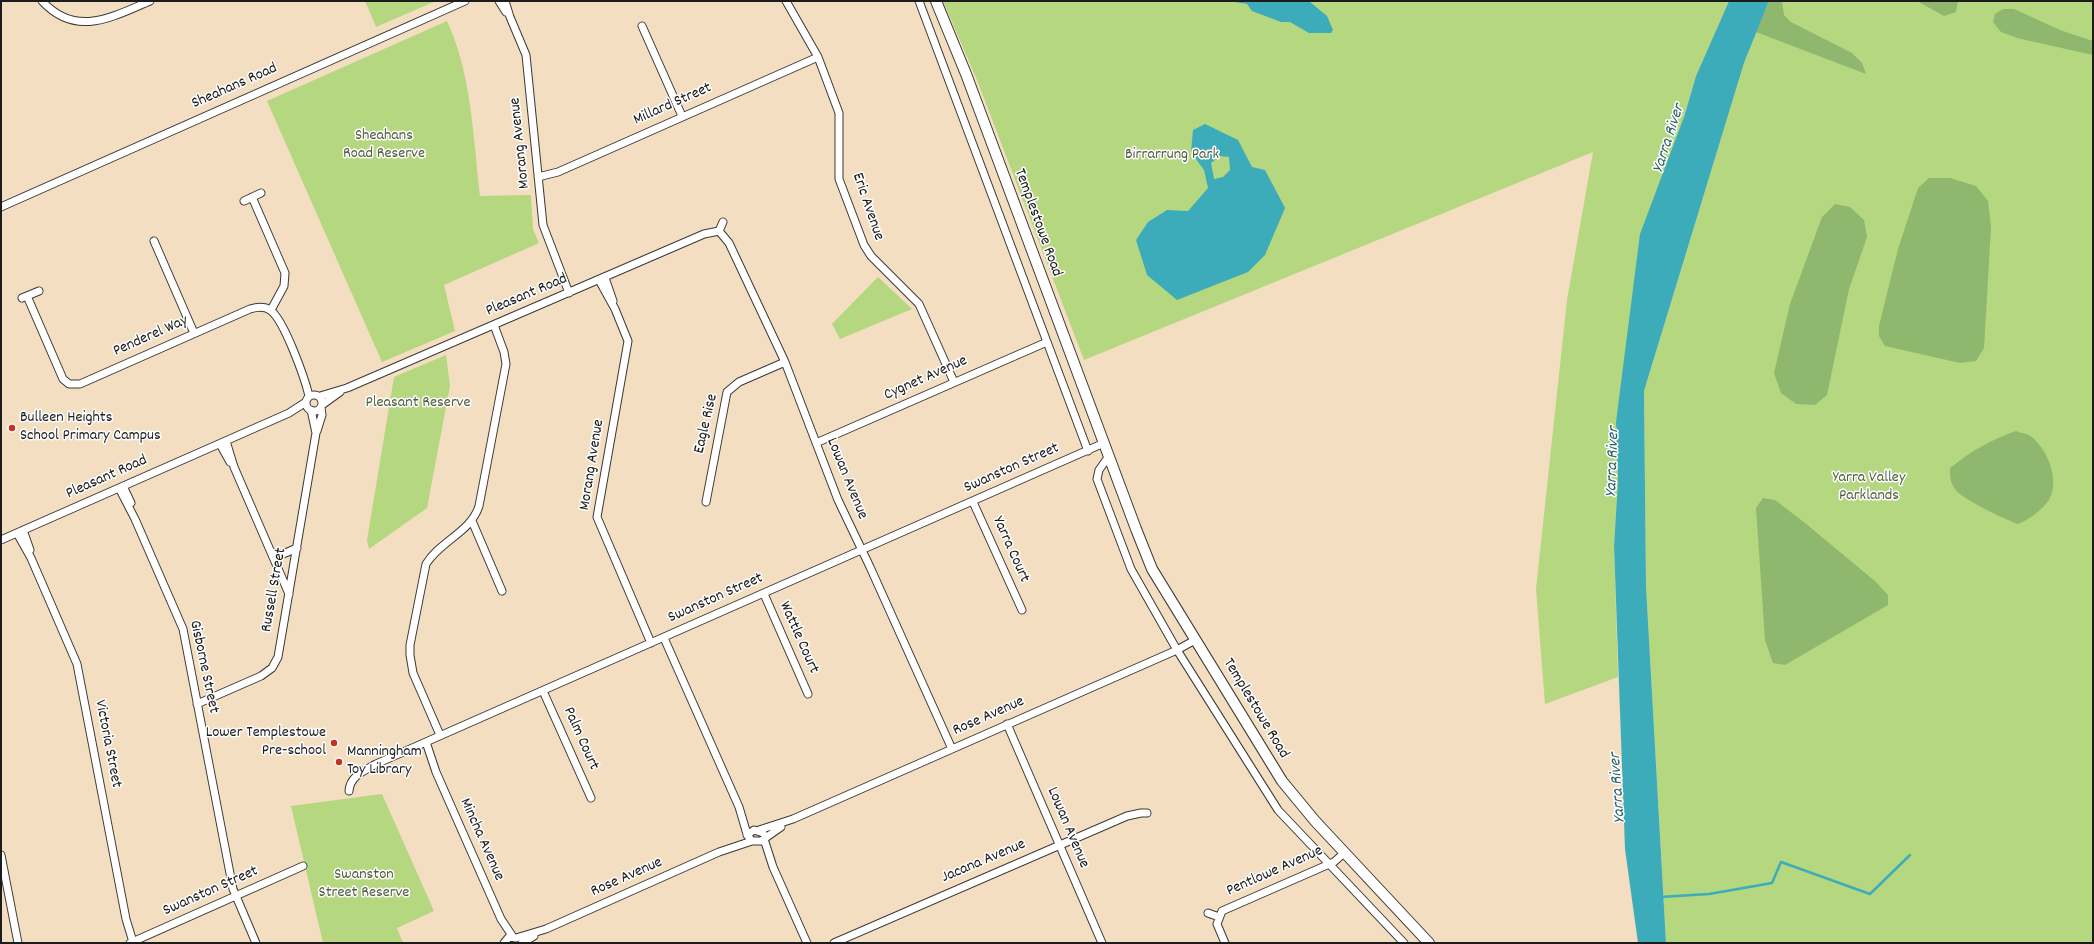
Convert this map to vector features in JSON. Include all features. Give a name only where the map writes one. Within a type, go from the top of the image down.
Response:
[{"type":"main road","name":"Templestowe Road","points":[[936,1],[966,74],[1150,563],[1195,640],[1282,781],[1297,801],[1344,853],[1429,943]]},
{"type":"street","points":[[42,1],[50,8],[67,18],[87,22],[113,17],[150,1]]},
{"type":"street","name":"Sheahans Road","points":[[1,207],[465,1]]},
{"type":"street","name":"Morang Avenue","points":[[499,1],[510,17]]},
{"type":"street","name":"Morang Avenue","points":[[506,1],[510,17],[526,55],[543,225],[571,292]]},
{"type":"street","name":"Eric Avenue","points":[[786,1],[818,56],[840,120],[840,184],[864,245],[871,256],[919,304],[954,382]]},
{"type":"street","name":"Templestowe Road","points":[[919,1],[1088,451]]},
{"type":"street","points":[[642,26],[682,116]]},
{"type":"street","name":"Millard Street","points":[[538,177],[558,172],[818,56]]},
{"type":"street","points":[[244,201],[261,193]]},
{"type":"street","points":[[252,197],[285,274],[284,286],[271,310],[278,318],[313,397],[322,406]]},
{"type":"street","name":"Sheahans Road","points":[[1,202],[17,199]]},
{"type":"street","points":[[719,231],[723,222]]},
{"type":"street","name":"Pleasant Road","points":[[1,540],[289,413],[313,397],[347,388],[704,234],[719,231]]},
{"type":"street","name":"Lowan Avenue","points":[[719,231],[729,243],[785,362],[838,500],[952,749]]},
{"type":"street","points":[[154,241],[194,333]]},
{"type":"street","name":"Morang Avenue","points":[[602,279],[627,336],[628,348],[597,517],[651,643]]},
{"type":"street","name":"Penderel Way","points":[[39,291],[24,297],[64,378],[69,384],[80,384],[255,307],[264,307],[271,310]]},
{"type":"street","points":[[440,736],[413,673],[410,645],[426,564],[433,554],[472,521],[480,506],[505,371],[506,357],[494,325]]},
{"type":"street","name":"Cygnet Avenue","points":[[816,443],[1046,342]]},
{"type":"street","name":"Eagle Rise","points":[[706,502],[727,392],[739,382],[785,362]]},
{"type":"street","name":"Pleasant Road","points":[[289,413],[310,410],[316,411],[347,388]]},
{"type":"street","name":"Russell Street","points":[[313,397],[310,410],[316,433]]},
{"type":"street","name":"Russell Street","points":[[197,704],[261,676],[272,668],[279,652],[316,433],[322,414],[322,406]]},
{"type":"street","points":[[223,443],[289,594]]},
{"type":"street","name":"Swanston Street","points":[[349,791],[351,781],[364,771],[423,743],[1104,444]]},
{"type":"street","name":"Templestowe Road","points":[[1109,456],[1099,470],[1096,479],[1130,569],[1177,650],[1278,810],[1404,943]]},
{"type":"street","name":"Gisborne Street","points":[[121,487],[183,629],[236,896],[256,943]]},
{"type":"street","name":"Yarra Court","points":[[973,502],[1022,610]]},
{"type":"street","points":[[472,521],[502,591]]},
{"type":"street","name":"Victoria Street","points":[[20,532],[77,664],[126,919],[132,942]]},
{"type":"street","points":[[271,552],[283,554],[297,548]]},
{"type":"street","name":"Wattle Court","points":[[764,594],[808,694]]},
{"type":"street","points":[[664,638],[739,807],[747,834],[760,840],[807,943]]},
{"type":"street","name":"Rose Avenue","points":[[719,852],[747,834],[793,819],[1177,650],[1195,640]]},
{"type":"street","name":"Palm Court","points":[[544,691],[591,798]]},
{"type":"street","name":"Lowan Avenue","points":[[1007,724],[1102,943]]},
{"type":"street","name":"Mincha Avenue","points":[[423,743],[501,919],[505,941]]},
{"type":"street","points":[[739,807],[757,830],[763,833],[760,840]]},
{"type":"street","name":"Jacana Avenue","points":[[834,943],[1127,816],[1141,812],[1148,813]]},
{"type":"street","name":"Rose Avenue","points":[[505,941],[518,940],[546,929],[719,852],[760,840],[793,819]]},
{"type":"street","name":"Pentlowe Avenue","points":[[1225,943],[1218,927],[1219,917],[1226,909],[1328,864],[1344,853]]},
{"type":"street","points":[[1,855],[18,943]]},
{"type":"street","name":"Swanston Street","points":[[132,942],[303,866]]},
{"type":"street","name":"Pentlowe Avenue","points":[[1208,913],[1219,917]]},
{"type":"street","name":"Mincha Avenue","points":[[501,919],[518,940]]},
{"type":"green space","points":[[365,1],[436,1],[376,27]]},
{"type":"green space","name":"Birrarrung Park","points":[[943,1],[1729,1],[1696,76],[1684,117],[1616,422],[1618,480],[1614,546],[1618,677],[1545,704],[1536,589],[1567,300],[1593,152],[1084,360],[977,80]]},
{"type":"green space","name":"Yarra Valley Parklands","points":[[1769,1],[2093,1],[2093,943],[1666,943],[1646,586],[1644,391],[1744,63]]},
{"type":"green space","points":[[1769,1],[1782,1],[1784,15],[1791,22],[1852,53],[1862,63],[1866,74],[1756,32]]},
{"type":"green space","points":[[1917,1],[1958,1],[1956,12],[1944,16]]},
{"type":"green space","points":[[2003,9],[2014,9],[2060,30],[2093,41],[2093,55],[2017,38],[2001,32],[1993,22],[1995,14]]},
{"type":"green space","name":"Sheahans Road Reserve","points":[[447,21],[462,63],[467,85],[480,196],[531,195],[533,229],[539,243],[444,285],[455,331],[382,362],[267,101]]},
{"type":"green space","points":[[1929,178],[1950,178],[1976,186],[1988,201],[1991,227],[1984,348],[1976,361],[1960,363],[1885,346],[1879,336],[1879,326],[1898,249],[1918,188]]},
{"type":"green space","points":[[1835,204],[1850,207],[1864,220],[1867,237],[1849,289],[1827,395],[1815,405],[1796,404],[1781,393],[1774,373],[1790,304],[1822,217]]},
{"type":"green space","points":[[878,277],[912,309],[840,339],[832,324]]},
{"type":"green space","name":"Pleasant Reserve","points":[[446,355],[450,386],[427,508],[369,549],[367,540],[394,377]]},
{"type":"green space","points":[[2016,431],[2031,437],[2038,444],[2048,458],[2053,475],[2052,492],[2049,500],[2035,514],[2018,524],[1965,498],[1955,489],[1952,484],[1950,471],[1950,468],[1973,451],[1998,438]]},
{"type":"green space","points":[[1763,498],[1775,500],[1805,523],[1876,582],[1888,595],[1888,605],[1785,665],[1773,663],[1765,640],[1756,508]]},
{"type":"green space","name":"Swanston Street Reserve","points":[[382,794],[434,911],[397,928],[403,943],[323,943],[291,806]]},
{"type":"water","points":[[1229,1],[1310,2],[1327,16],[1333,30],[1331,33],[1309,33],[1290,22],[1281,22],[1252,11],[1247,4]]},
{"type":"water","points":[[1729,1],[1769,1],[1744,63],[1644,391],[1646,586],[1666,943],[1638,943],[1625,849],[1614,546],[1618,480],[1616,422],[1640,234],[1684,117],[1696,76]]},
{"type":"water","points":[[1205,124],[1238,140],[1252,167],[1265,170],[1285,208],[1265,255],[1248,272],[1177,300],[1147,275],[1136,240],[1148,222],[1167,210],[1188,211],[1208,188],[1204,170],[1191,152],[1193,130]],"holes":[[[1220,156],[1229,157],[1230,170],[1223,177],[1214,179],[1211,163]]]},
{"type":"waterway","points":[[1660,897],[1709,894],[1772,883],[1781,862],[1870,894],[1910,855]]},
{"type":"place","name":"Bulleen Heights School Primary Campus","points":[[12,428]]},
{"type":"place","name":"Lower Templestowe Pre-school","points":[[334,743]]},
{"type":"place","name":"Manningham Toy Library","points":[[339,762]]},
{"type":"water label","name":"Yarra River","points":[[1670,139]]},
{"type":"water label","name":"Yarra River","points":[[1614,462]]},
{"type":"water label","name":"Yarra River","points":[[1619,788]]}]
